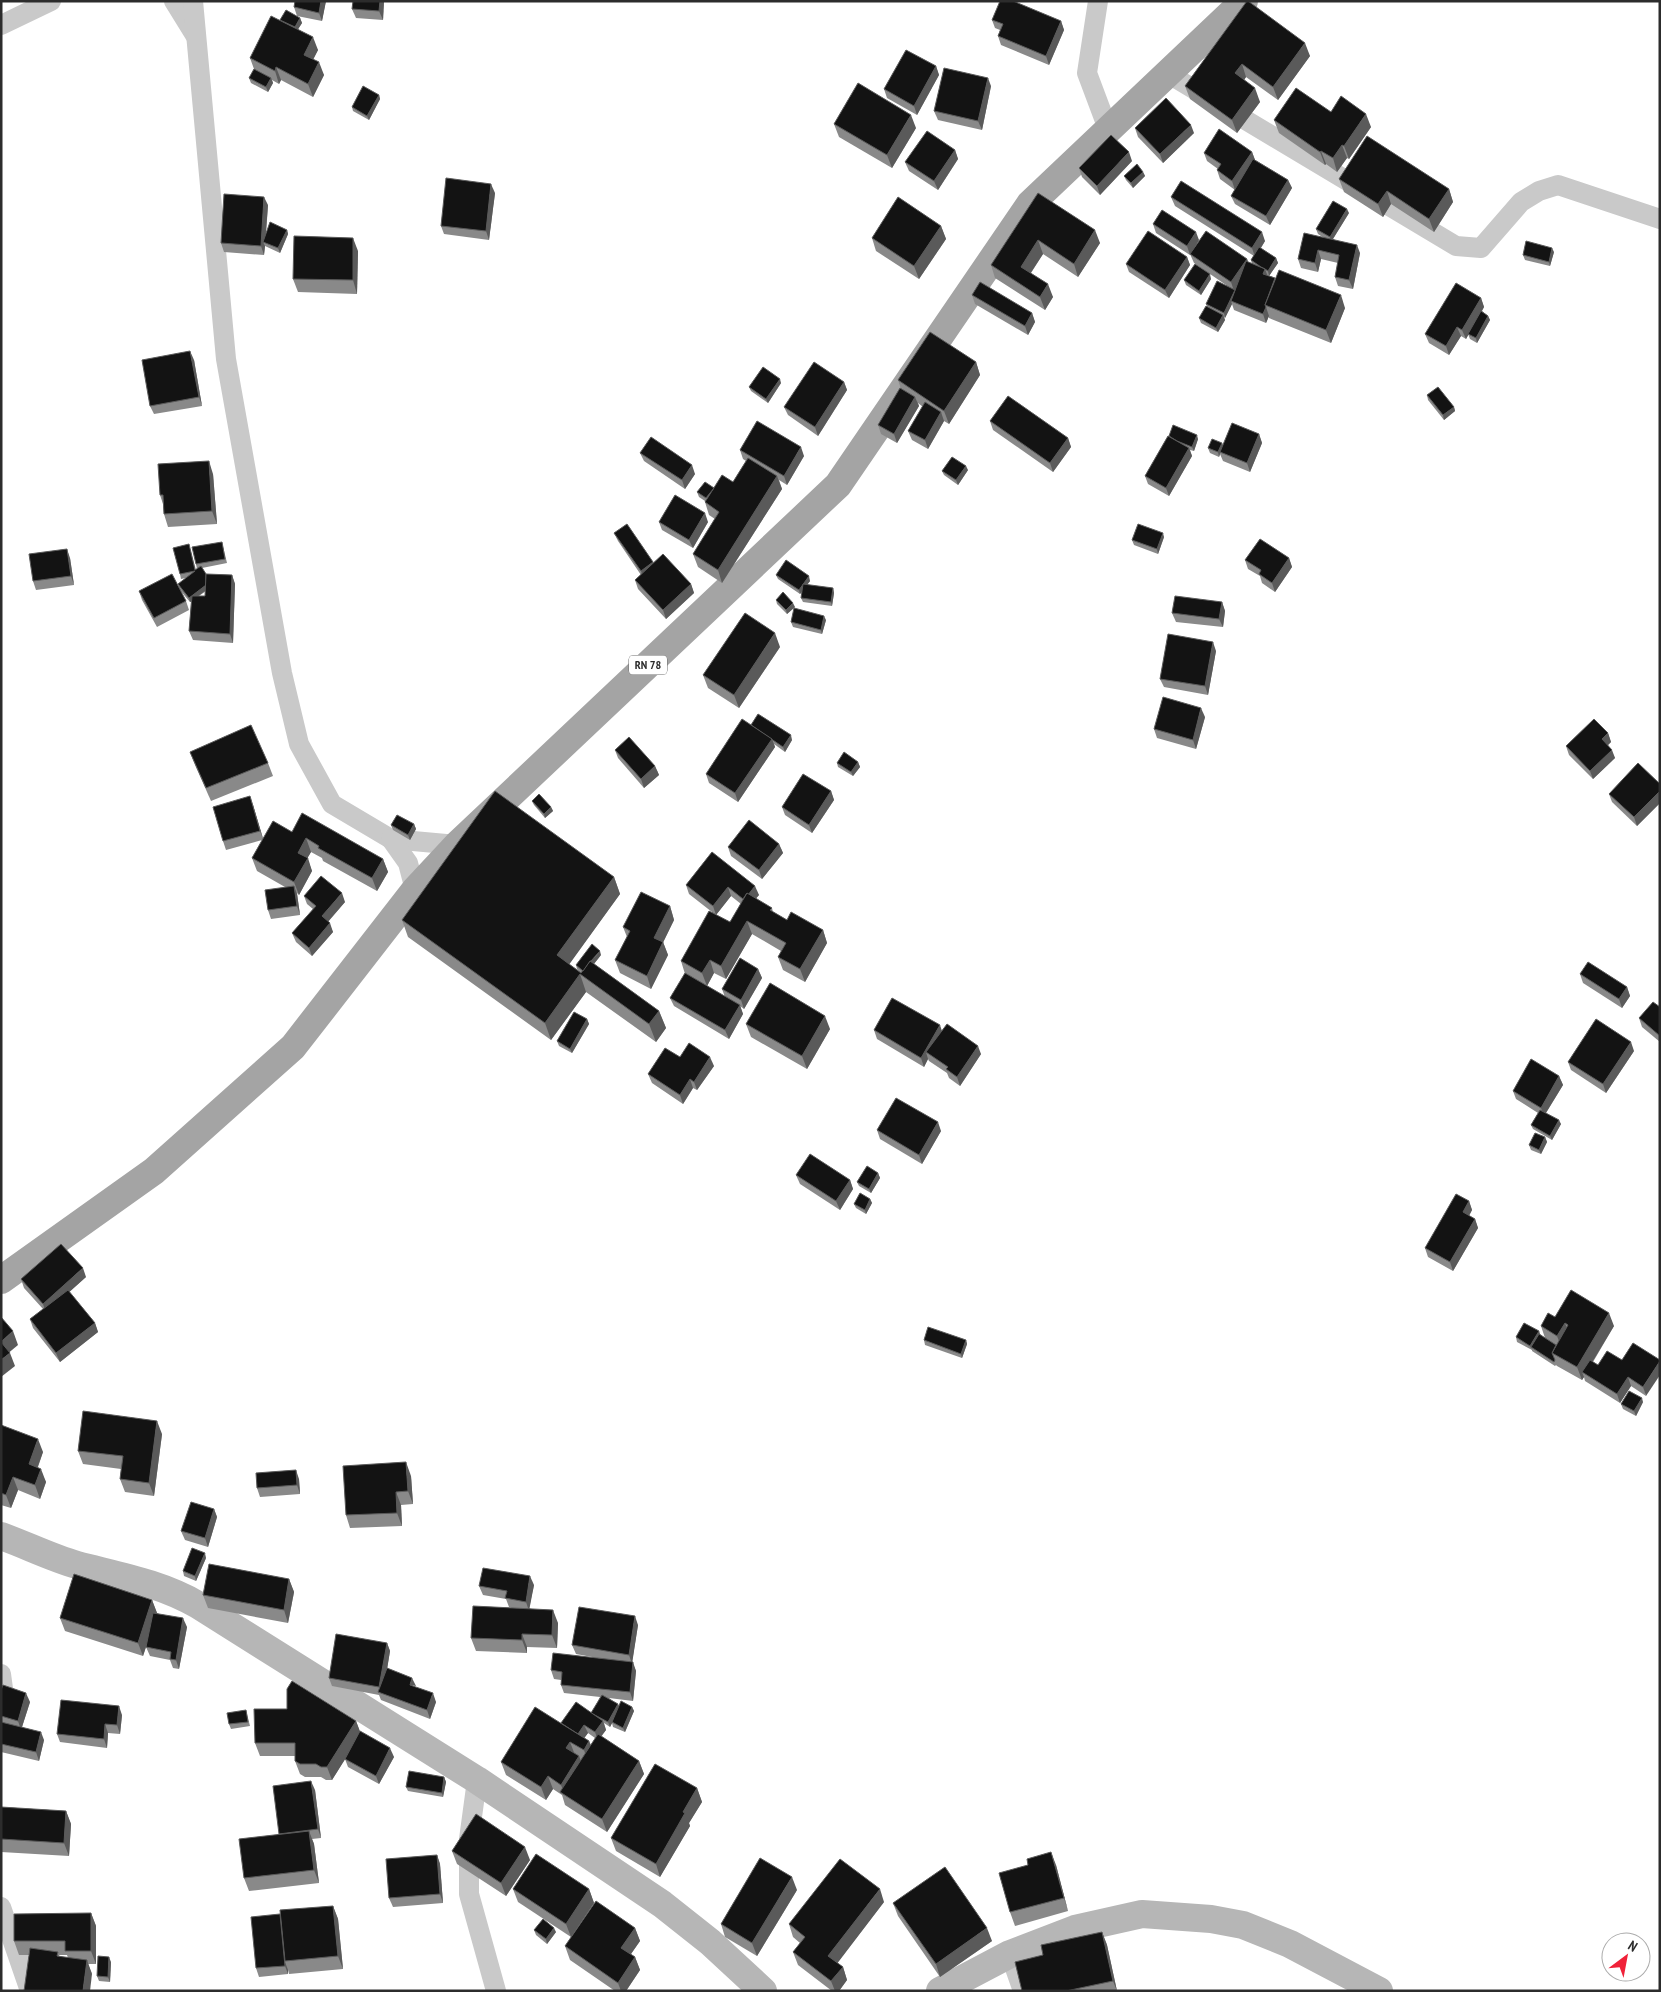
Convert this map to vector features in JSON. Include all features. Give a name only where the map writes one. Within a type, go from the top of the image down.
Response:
[{"type":"main road","name":"RN 78","points":[[1,1280],[154,1172],[293,1047],[415,890],[457,845],[838,485],[1030,204],[1244,1]]},
{"type":"main road","points":[[1,1536],[75,1564],[139,1579],[181,1595],[477,1780],[662,1904],[710,1942],[763,1991]]},
{"type":"main road","points":[[940,1991],[1010,1954],[1075,1929],[1142,1914],[1212,1919],[1243,1925],[1290,1944],[1379,1991]]},
{"type":"street","points":[[1,25],[52,1]]},
{"type":"street","points":[[174,1],[196,36]]},
{"type":"street","points":[[193,1],[226,359],[286,691],[299,744],[332,804],[391,838],[457,845]]},
{"type":"street","points":[[1098,1],[1087,73],[1108,129]]},
{"type":"street","points":[[1167,73],[1456,246],[1481,248],[1521,202],[1539,191],[1558,185],[1660,219]]},
{"type":"street","points":[[391,838],[408,863],[415,890]]},
{"type":"street","points":[[1,1674],[4,1696],[1,1707]]},
{"type":"street","points":[[477,1780],[469,1839],[470,1894],[496,1991]]},
{"type":"street","points":[[1,1907],[30,1991]]},
{"type":"street","points":[[1010,1954],[1023,1991]]},
{"type":"building","points":[[295,1],[321,1],[319,13],[294,7]]},
{"type":"building","points":[[353,1],[380,1],[379,11],[352,9]]},
{"type":"building","points":[[1000,1],[1013,1],[1061,21],[1046,56],[998,36],[1003,24],[992,20]]},
{"type":"building","points":[[1247,1],[1305,43],[1273,87],[1242,64],[1235,73],[1255,88],[1232,120],[1185,86]]},
{"type":"building","points":[[286,10],[300,18],[295,27],[280,20]]},
{"type":"building","points":[[271,16],[313,37],[304,55],[319,62],[308,84],[276,67],[275,71],[250,58]]},
{"type":"building","points":[[906,50],[936,66],[914,106],[884,89]]},
{"type":"building","points":[[944,68],[988,78],[978,121],[934,111]]},
{"type":"building","points":[[254,69],[271,78],[266,87],[249,78]]},
{"type":"building","points":[[858,83],[911,115],[887,155],[834,124]]},
{"type":"building","points":[[363,86],[379,95],[367,116],[352,107]]},
{"type":"building","points":[[1296,88],[1331,112],[1341,96],[1366,114],[1344,146],[1342,145],[1333,158],[1320,152],[1274,120]]},
{"type":"building","points":[[1166,98],[1191,125],[1160,154],[1135,128]]},
{"type":"building","points":[[1219,129],[1252,152],[1232,181],[1217,170],[1221,164],[1204,153]]},
{"type":"building","points":[[927,131],[955,150],[934,181],[905,162]]},
{"type":"building","points":[[1111,135],[1129,152],[1097,186],[1079,168]]},
{"type":"building","points":[[1367,136],[1449,189],[1429,219],[1387,191],[1378,204],[1339,179]]},
{"type":"building","points":[[1253,159],[1288,180],[1266,216],[1231,196]]},
{"type":"building","points":[[1137,164],[1143,172],[1131,183],[1124,176]]},
{"type":"building","points":[[446,178],[491,184],[486,231],[441,226]]},
{"type":"building","points":[[1181,181],[1262,232],[1252,248],[1171,197]]},
{"type":"building","points":[[1038,193],[1095,230],[1074,264],[1038,240],[1021,267],[1048,284],[1040,297],[991,265]]},
{"type":"building","points":[[224,194],[264,197],[261,246],[221,243]]},
{"type":"building","points":[[898,197],[941,226],[914,266],[872,238]]},
{"type":"building","points":[[1333,201],[1347,209],[1330,237],[1316,229]]},
{"type":"building","points":[[1162,210],[1196,232],[1187,246],[1153,224]]},
{"type":"building","points":[[270,222],[287,230],[278,248],[263,242]]},
{"type":"building","points":[[1148,231],[1187,257],[1165,290],[1126,264]]},
{"type":"building","points":[[1206,231],[1247,259],[1231,282],[1190,254]]},
{"type":"building","points":[[1304,233],[1357,245],[1349,280],[1335,277],[1339,255],[1318,250],[1315,263],[1298,259]]},
{"type":"building","points":[[294,236],[353,238],[353,280],[293,279]]},
{"type":"building","points":[[1526,241],[1552,248],[1549,262],[1523,255]]},
{"type":"building","points":[[1259,247],[1276,258],[1268,271],[1251,260]]},
{"type":"building","points":[[1246,261],[1265,269],[1263,274],[1275,278],[1263,314],[1231,301]]},
{"type":"building","points":[[1195,264],[1210,274],[1199,291],[1184,280]]},
{"type":"building","points":[[1279,270],[1341,295],[1326,330],[1265,305]]},
{"type":"building","points":[[1217,281],[1235,290],[1224,313],[1206,304]]},
{"type":"building","points":[[980,282],[1032,313],[1025,326],[972,295]]},
{"type":"building","points":[[1456,283],[1481,298],[1462,330],[1457,327],[1446,346],[1425,334]]},
{"type":"building","points":[[1206,306],[1223,315],[1216,328],[1199,318]]},
{"type":"building","points":[[1481,311],[1488,316],[1476,338],[1468,334]]},
{"type":"building","points":[[930,332],[976,362],[944,411],[898,380]]},
{"type":"building","points":[[190,351],[199,397],[150,406],[142,360]]},
{"type":"building","points":[[814,362],[844,382],[815,427],[784,407]]},
{"type":"building","points":[[763,367],[780,379],[766,399],[749,387]]},
{"type":"building","points":[[1438,387],[1454,407],[1443,415],[1427,395]]},
{"type":"building","points":[[900,388],[915,397],[894,434],[878,425]]},
{"type":"building","points":[[1008,396],[1068,438],[1050,463],[990,421]]},
{"type":"building","points":[[925,402],[941,412],[925,440],[908,431]]},
{"type":"building","points":[[757,421],[801,447],[784,476],[740,450]]},
{"type":"building","points":[[1232,423],[1259,434],[1247,463],[1220,452]]},
{"type":"building","points":[[1173,425],[1197,435],[1192,447],[1169,436]]},
{"type":"building","points":[[1168,436],[1189,448],[1166,488],[1145,476]]},
{"type":"building","points":[[651,437],[692,465],[682,480],[640,453]]},
{"type":"building","points":[[1212,439],[1222,443],[1218,452],[1208,448]]},
{"type":"building","points":[[952,457],[966,466],[956,480],[942,471]]},
{"type":"building","points":[[748,458],[777,476],[718,570],[693,554],[719,512],[705,502],[722,475],[733,482]]},
{"type":"building","points":[[209,461],[212,511],[164,514],[163,495],[160,495],[158,464]]},
{"type":"building","points":[[705,482],[714,488],[706,498],[697,492]]},
{"type":"building","points":[[675,495],[705,513],[689,540],[659,522]]},
{"type":"building","points":[[627,524],[653,562],[641,571],[614,533]]},
{"type":"building","points":[[1138,524],[1163,533],[1157,549],[1132,540]]},
{"type":"building","points":[[1260,539],[1289,558],[1272,583],[1259,574],[1261,570],[1245,560]]},
{"type":"building","points":[[222,542],[225,559],[196,564],[192,547]]},
{"type":"building","points":[[189,544],[195,570],[201,566],[206,574],[206,585],[189,598],[178,584],[195,571],[180,574],[173,548]]},
{"type":"building","points":[[67,549],[71,576],[33,581],[29,554]]},
{"type":"building","points":[[663,554],[691,584],[663,610],[635,580]]},
{"type":"building","points":[[786,560],[809,576],[799,590],[776,575]]},
{"type":"building","points":[[172,574],[186,601],[154,618],[139,591]]},
{"type":"building","points":[[206,574],[232,575],[230,634],[189,631],[192,596],[205,596]]},
{"type":"building","points":[[803,584],[833,588],[831,602],[801,598]]},
{"type":"building","points":[[783,592],[793,603],[786,610],[776,600]]},
{"type":"building","points":[[1175,596],[1222,602],[1219,619],[1172,613]]},
{"type":"building","points":[[794,608],[824,616],[821,630],[791,622]]},
{"type":"building","points":[[745,613],[775,633],[734,695],[703,675]]},
{"type":"building","points":[[1168,634],[1213,642],[1205,686],[1160,679]]},
{"type":"building","points":[[1163,697],[1201,708],[1193,740],[1154,729]]},
{"type":"building","points":[[758,714],[791,735],[783,747],[751,725]]},
{"type":"building","points":[[742,719],[772,739],[735,793],[706,774]]},
{"type":"building","points":[[1594,719],[1608,733],[1602,739],[1612,750],[1590,771],[1566,746]]},
{"type":"building","points":[[251,725],[268,763],[206,788],[190,752]]},
{"type":"building","points":[[629,737],[655,766],[641,779],[615,750]]},
{"type":"building","points":[[844,752],[858,762],[851,772],[837,763]]},
{"type":"building","points":[[1638,763],[1660,784],[1660,791],[1634,817],[1609,794]]},
{"type":"building","points":[[803,774],[831,791],[809,825],[782,807]]},
{"type":"building","points":[[495,791],[614,877],[557,955],[581,973],[590,961],[659,1011],[649,1024],[580,974],[545,1023],[402,920]]},
{"type":"building","points":[[539,794],[551,807],[544,814],[532,801]]},
{"type":"building","points":[[250,796],[260,831],[223,841],[213,807]]},
{"type":"building","points":[[302,813],[383,859],[372,878],[318,848],[319,846],[306,838],[298,853],[308,858],[294,882],[252,858],[273,821],[292,832]]},
{"type":"building","points":[[397,815],[414,824],[408,835],[391,825]]},
{"type":"building","points":[[749,820],[779,844],[759,870],[728,847]]},
{"type":"building","points":[[712,852],[755,886],[743,899],[728,887],[713,906],[686,885]]},
{"type":"building","points":[[321,876],[342,893],[322,916],[330,923],[309,948],[292,933],[316,906],[304,896]]},
{"type":"building","points":[[294,886],[297,906],[268,910],[265,890]]},
{"type":"building","points":[[641,892],[670,906],[654,938],[663,942],[647,976],[615,960],[630,931],[623,927]]},
{"type":"building","points":[[747,893],[772,908],[770,910],[787,920],[791,912],[823,930],[800,969],[778,957],[786,943],[747,921],[721,966],[710,960],[702,973],[681,961],[709,911],[730,922]]},
{"type":"building","points":[[592,944],[600,951],[583,971],[576,965]]},
{"type":"building","points":[[740,958],[758,969],[741,1000],[722,989]]},
{"type":"building","points":[[1588,962],[1627,987],[1619,999],[1580,974]]},
{"type":"building","points":[[685,973],[740,1005],[725,1030],[670,998]]},
{"type":"building","points":[[770,983],[825,1016],[802,1056],[746,1024]]},
{"type":"building","points":[[892,998],[940,1025],[921,1058],[874,1030]]},
{"type":"building","points":[[1653,1002],[1660,1007],[1660,1036],[1639,1018]]},
{"type":"building","points":[[574,1012],[587,1019],[570,1049],[557,1041]]},
{"type":"building","points":[[1596,1019],[1631,1042],[1603,1084],[1568,1062]]},
{"type":"building","points":[[947,1024],[978,1046],[957,1077],[946,1069],[948,1067],[926,1052]]},
{"type":"building","points":[[689,1043],[710,1057],[694,1082],[690,1079],[680,1095],[648,1074],[665,1048],[680,1057]]},
{"type":"building","points":[[1531,1059],[1559,1076],[1541,1108],[1513,1091]]},
{"type":"building","points":[[896,1098],[938,1122],[919,1155],[877,1130]]},
{"type":"building","points":[[1540,1110],[1559,1120],[1550,1136],[1531,1125]]},
{"type":"building","points":[[1535,1133],[1545,1137],[1539,1150],[1529,1145]]},
{"type":"building","points":[[810,1154],[850,1180],[836,1201],[796,1175]]},
{"type":"building","points":[[867,1166],[878,1173],[869,1189],[857,1182]]},
{"type":"building","points":[[860,1193],[870,1199],[865,1210],[854,1204]]},
{"type":"building","points":[[1456,1194],[1469,1201],[1463,1212],[1475,1219],[1450,1262],[1425,1248]]},
{"type":"building","points":[[61,1244],[83,1268],[43,1304],[21,1279]]},
{"type":"building","points":[[68,1290],[95,1323],[56,1353],[30,1319]]},
{"type":"building","points":[[1571,1290],[1609,1313],[1577,1367],[1552,1353],[1568,1325],[1565,1323],[1557,1336],[1541,1326],[1548,1313],[1555,1317]]},
{"type":"building","points":[[1,1317],[13,1331],[1,1342]]},
{"type":"building","points":[[1524,1323],[1539,1331],[1530,1346],[1516,1337]]},
{"type":"building","points":[[928,1327],[966,1340],[961,1354],[924,1340]]},
{"type":"building","points":[[1539,1334],[1556,1345],[1552,1353],[1554,1362],[1531,1347]]},
{"type":"building","points":[[1,1342],[10,1353],[1,1360]]},
{"type":"building","points":[[1633,1343],[1660,1360],[1643,1387],[1628,1377],[1617,1394],[1582,1372],[1590,1360],[1598,1365],[1607,1351],[1622,1360]]},
{"type":"building","points":[[1629,1391],[1642,1398],[1634,1411],[1621,1404]]},
{"type":"building","points":[[83,1411],[157,1421],[149,1483],[120,1479],[123,1456],[78,1451]]},
{"type":"building","points":[[1,1425],[38,1439],[29,1464],[41,1469],[35,1485],[13,1477],[6,1495],[1,1493]]},
{"type":"building","points":[[406,1462],[408,1491],[396,1492],[397,1513],[346,1515],[343,1466]]},
{"type":"building","points":[[296,1470],[297,1485],[257,1488],[256,1473]]},
{"type":"building","points":[[191,1502],[214,1509],[205,1538],[181,1531]]},
{"type":"building","points":[[192,1548],[205,1553],[195,1576],[183,1571]]},
{"type":"building","points":[[209,1564],[289,1579],[284,1610],[203,1595]]},
{"type":"building","points":[[483,1568],[530,1576],[526,1602],[505,1598],[507,1591],[479,1586]]},
{"type":"building","points":[[74,1574],[152,1600],[138,1643],[60,1618]]},
{"type":"building","points":[[473,1606],[553,1610],[552,1635],[522,1634],[522,1640],[471,1638]]},
{"type":"building","points":[[579,1607],[635,1616],[629,1655],[572,1645]]},
{"type":"building","points":[[153,1613],[183,1618],[176,1660],[170,1659],[171,1652],[146,1647]]},
{"type":"building","points":[[336,1634],[387,1643],[379,1687],[329,1678]]},
{"type":"building","points":[[553,1653],[633,1662],[630,1692],[561,1685],[562,1672],[551,1670]]},
{"type":"building","points":[[387,1668],[412,1678],[410,1685],[433,1693],[427,1710],[378,1692]]},
{"type":"building","points":[[292,1681],[356,1721],[327,1767],[321,1767],[316,1764],[300,1764],[295,1761],[295,1743],[255,1743],[254,1709],[287,1709],[287,1689]]},
{"type":"building","points":[[3,1685],[26,1693],[18,1721],[1,1716],[1,1690]]},
{"type":"building","points":[[602,1695],[618,1704],[608,1722],[591,1713]]},
{"type":"building","points":[[61,1700],[119,1706],[117,1725],[105,1724],[104,1739],[57,1734]]},
{"type":"building","points":[[621,1701],[632,1707],[623,1728],[612,1722]]},
{"type":"building","points":[[576,1702],[603,1721],[595,1732],[584,1725],[578,1734],[561,1723]]},
{"type":"building","points":[[535,1707],[589,1741],[584,1750],[570,1742],[566,1748],[579,1756],[561,1785],[548,1776],[541,1787],[501,1762]]},
{"type":"building","points":[[246,1710],[248,1722],[229,1724],[227,1713]]},
{"type":"building","points":[[1,1722],[41,1732],[36,1752],[1,1744]]},
{"type":"building","points":[[360,1731],[390,1748],[376,1776],[345,1759]]},
{"type":"building","points":[[598,1734],[639,1761],[602,1819],[560,1792]]},
{"type":"building","points":[[655,1764],[697,1788],[656,1864],[611,1838]]},
{"type":"building","points":[[409,1771],[444,1777],[442,1793],[406,1787]]},
{"type":"building","points":[[311,1781],[318,1829],[279,1834],[273,1786]]},
{"type":"building","points":[[1,1807],[66,1811],[64,1843],[1,1839]]},
{"type":"building","points":[[476,1814],[525,1847],[501,1883],[452,1851]]},
{"type":"building","points":[[309,1831],[314,1870],[244,1878],[239,1839]]},
{"type":"building","points":[[1051,1852],[1064,1898],[1010,1912],[999,1873],[1028,1865],[1027,1859]]},
{"type":"building","points":[[536,1854],[589,1889],[566,1924],[513,1889]]},
{"type":"building","points":[[437,1855],[440,1894],[389,1898],[386,1859]]},
{"type":"building","points":[[760,1858],[792,1877],[752,1943],[721,1924]]},
{"type":"building","points":[[840,1859],[880,1889],[828,1956],[843,1967],[831,1981],[793,1952],[805,1937],[789,1924]]},
{"type":"building","points":[[945,1867],[987,1928],[936,1964],[893,1903]]},
{"type":"building","points":[[596,1901],[635,1928],[621,1948],[635,1957],[618,1983],[565,1946]]},
{"type":"building","points":[[333,1906],[338,1956],[285,1961],[280,1910]]},
{"type":"building","points":[[91,1913],[91,1951],[65,1951],[65,1941],[14,1941],[14,1914]]},
{"type":"building","points":[[280,1914],[285,1966],[256,1968],[251,1917]]},
{"type":"building","points":[[543,1919],[554,1928],[546,1939],[534,1930]]},
{"type":"building","points":[[1102,1932],[1113,1981],[1066,1991],[1022,1991],[1015,1962],[1043,1955],[1041,1945]]},
{"type":"building","points":[[30,1948],[58,1952],[57,1956],[87,1960],[83,1991],[24,1991]]},
{"type":"building","points":[[98,1956],[109,1957],[108,1977],[97,1976]]}]
